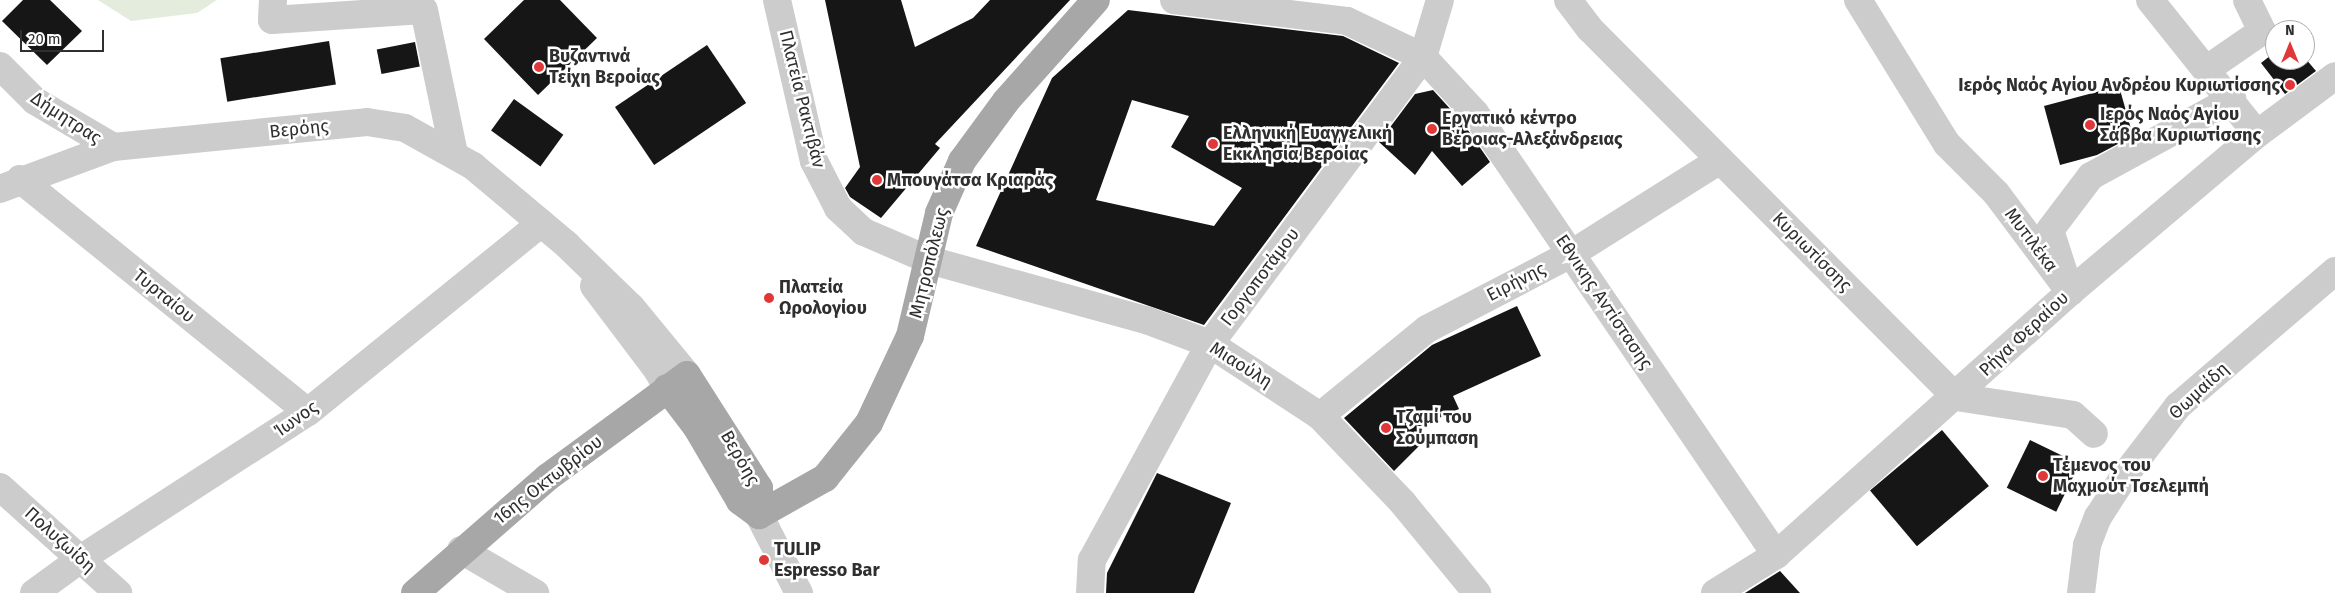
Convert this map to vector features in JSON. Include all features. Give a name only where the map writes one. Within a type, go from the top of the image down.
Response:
[{"type":"main road","name":"Μητροπόλεως","points":[[759,515],[825,478],[869,423],[910,336],[939,213],[962,161],[1006,101],[1096,0]]},
{"type":"main road","name":"Βερόης","points":[[677,382],[696,426],[740,501],[759,515]]},
{"type":"main road","name":"16ης Οκτωβρίου","points":[[415,593],[461,550],[548,477],[677,382]]},
{"type":"street","points":[[273,0],[272,20],[424,10],[454,153]]},
{"type":"street","name":"Πλατεία Ρακτιβάν","points":[[777,0],[814,161],[838,208],[864,232],[929,260]]},
{"type":"street","points":[[1174,0],[1347,21],[1423,57]]},
{"type":"street","name":"Γοργοποτάμου","points":[[1090,593],[1092,560],[1210,344],[1423,57],[1440,0]]},
{"type":"street","name":"Κυριωτίσσης","points":[[1568,0],[1590,29],[1956,396]]},
{"type":"street","name":"Μυτιλέκα","points":[[1858,0],[1947,144],[1996,193],[2070,292]]},
{"type":"street","points":[[2150,0],[2232,99],[2257,134]]},
{"type":"street","points":[[2207,69],[2262,31],[2247,0]]},
{"type":"street","name":"Εθνικης Αντίστασης","points":[[1423,57],[1475,113],[1776,555]]},
{"type":"street","name":"Δήμητρας","points":[[0,66],[35,101],[113,147]]},
{"type":"street","name":"Ρήγα Φεραίου","points":[[1715,593],[1776,555],[1956,396],[2070,292],[2257,134],[2335,76]]},
{"type":"street","name":"Μυτιλέκα","points":[[2070,292],[2050,230],[2091,176],[2232,99]]},
{"type":"street","name":"Βερόης","points":[[10,184],[113,147],[367,122],[405,128],[454,153],[567,245],[677,382]]},
{"type":"street","name":"Ειρήνης","points":[[1320,416],[1427,329],[1571,254],[1720,160]]},
{"type":"street","name":"Τυρταίου","points":[[10,184],[308,412]]},
{"type":"street","name":"Ίωνος","points":[[34,593],[82,558],[308,412],[541,223]]},
{"type":"street","name":"Μιαούλη","points":[[929,260],[1146,320],[1210,344],[1320,416],[1403,503],[1477,593]]},
{"type":"street","name":"Θωμαίδη","points":[[2081,593],[2087,545],[2098,517],[2125,475],[2178,406],[2335,271]]},
{"type":"street","points":[[1956,396],[2073,415],[2094,434]]},
{"type":"street","name":"Πολυζωίδη","points":[[0,487],[82,558],[118,593]]},
{"type":"street","points":[[759,515],[795,590]]},
{"type":"street","points":[[461,550],[535,593]]},
{"type":"shaded area","points":[[98,0],[217,0],[197,13],[131,21]]},
{"type":"building","points":[[23,0],[50,0],[82,31],[47,65],[2,21]]},
{"type":"building","name":"Βυζαντινά Τείχη Βεροίας","points":[[524,0],[560,0],[597,38],[538,95],[484,39]]},
{"type":"building","points":[[825,0],[901,0],[915,47],[973,18],[990,0],[1070,0],[935,144],[940,148],[881,218],[850,197],[845,188],[860,167]]},
{"type":"building","points":[[1128,10],[1343,36],[1399,63],[1204,325],[976,246],[1052,78]],"holes":[[[1132,100],[1189,116],[1171,147],[1242,188],[1214,226],[1096,200]]]},
{"type":"building","points":[[329,41],[336,84],[227,102],[220,58]]},
{"type":"building","points":[[415,42],[420,67],[381,74],[377,49]]},
{"type":"building","points":[[707,45],[746,103],[654,165],[615,107]]},
{"type":"building","points":[[2265,60],[2265,68],[2261,63]]},
{"type":"building","points":[[2266,70],[2316,71],[2285,94]]},
{"type":"building","name":"Ιερός Ναός Αγίου Σάββα Κυριωτίσσης","points":[[2119,86],[2133,136],[2097,155],[2060,165],[2044,106]]},
{"type":"building","name":"Εργατικό κέντρο Βέροιας-Αλεξάνδρειας","points":[[1433,90],[1463,123],[1490,162],[1462,186],[1432,151],[1415,175],[1379,142],[1415,94]]},
{"type":"building","points":[[514,99],[563,135],[540,166],[491,131]]},
{"type":"building","points":[[1517,306],[1541,356],[1453,396],[1459,409],[1419,427],[1428,437],[1394,471],[1344,418],[1432,345]]},
{"type":"building","points":[[1942,430],[1989,486],[1917,546],[1870,490]]},
{"type":"building","name":"Τέμενος του Μαχμούτ Τσελεμπή","points":[[2030,440],[2079,464],[2056,512],[2007,488]]},
{"type":"building","points":[[1157,473],[1231,503],[1194,593],[1106,593],[1107,573]]},
{"type":"building","points":[[1780,571],[1800,593],[1745,593]]},
{"type":"place","name":"Βυζαντινά Τείχη Βεροίας","points":[[539,67]]},
{"type":"place","name":"Ιερός Ναός Αγίου Ανδρέου Κυριωτίσσης","points":[[2290,85]]},
{"type":"place","name":"Ιερός Ναός Αγίου Σάββα Κυριωτίσσης","points":[[2090,125]]},
{"type":"place","name":"Εργατικό κέντρο Βέροιας-Αλεξάνδρειας","points":[[1432,129]]},
{"type":"place","name":"Ελληνική Ευαγγελική Εκκλησία Βεροίας","points":[[1213,144]]},
{"type":"place","name":"Μπουγάτσα Κριαράς","points":[[877,180]]},
{"type":"place","name":"Πλατεία Ωρολογίου","points":[[769,298]]},
{"type":"place","name":"Τζαμί του Σούμπαση","points":[[1386,428]]},
{"type":"place","name":"Τέμενος του Μαχμούτ Τσελεμπή","points":[[2043,476]]},
{"type":"place","name":"TULIP Espresso Bar","points":[[764,560]]}]
